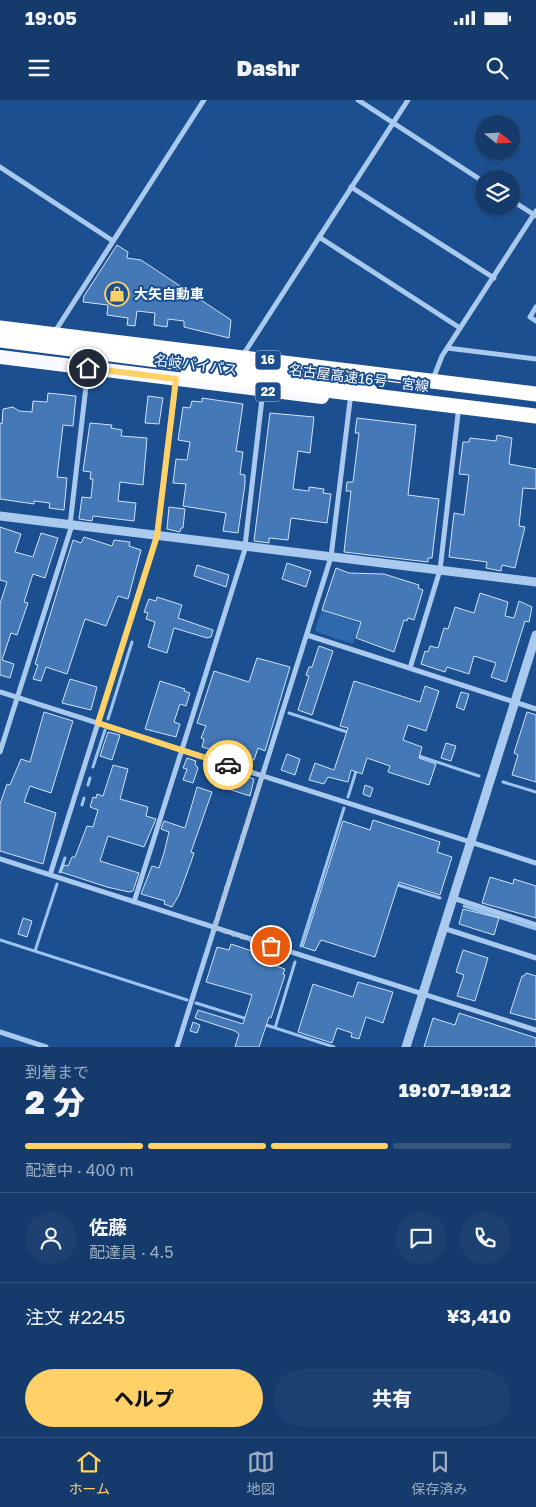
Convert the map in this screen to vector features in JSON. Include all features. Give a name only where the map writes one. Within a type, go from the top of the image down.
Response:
[{"type":"highway","name":"名岐バイパス","points":[[0,327],[243,354],[536,393]]},
{"type":"highway","name":"名古屋高速16号一宮線","points":[[0,327],[536,393]]},
{"type":"highway","points":[[0,340],[346,384],[427,410]]},
{"type":"highway","name":"名古屋高速16号一宮線","points":[[0,349],[536,416]]},
{"type":"highway","name":"名岐バイパス","points":[[0,358],[536,423]]},
{"type":"street","points":[[54,333],[204,100]]},
{"type":"street","points":[[358,100],[475,176]]},
{"type":"street","points":[[243,354],[408,100]]},
{"type":"street","points":[[0,167],[113,241]]},
{"type":"street","points":[[351,187],[494,278]]},
{"type":"street","points":[[433,379],[447,348],[535,214],[520,205]]},
{"type":"street","points":[[319,237],[460,328]]},
{"type":"street","points":[[536,307],[530,317],[536,321]]},
{"type":"street","points":[[447,348],[536,359]]},
{"type":"street","points":[[0,752],[71,525],[88,368]]},
{"type":"street","points":[[50,875],[157,536],[176,379]]},
{"type":"street","points":[[134,902],[245,546],[263,390]]},
{"type":"street","points":[[177,1047],[331,557],[350,400]]},
{"type":"street","points":[[410,668],[440,570],[458,414]]},
{"type":"street","points":[[0,516],[536,582]]},
{"type":"street","points":[[307,635],[536,709]]},
{"type":"street","points":[[406,1047],[536,635]]},
{"type":"street","points":[[0,692],[536,863]]},
{"type":"street","points":[[0,860],[536,1030]]},
{"type":"street","points":[[453,898],[536,925]]},
{"type":"street","points":[[443,928],[536,958]]},
{"type":"street","points":[[0,1032],[46,1047]]},
{"type":"shaded area","points":[[322,610],[360,623],[353,644],[317,632],[315,629]]},
{"type":"building","points":[[117,245],[128,252],[127,258],[141,260],[231,320],[229,338],[184,327],[184,321],[168,319],[167,327],[154,325],[155,313],[137,311],[135,326],[127,325],[128,318],[107,315],[108,305],[83,302],[84,296]]},
{"type":"building","points":[[48,393],[76,396],[73,426],[63,425],[57,477],[67,478],[64,510],[49,508],[50,503],[34,501],[34,504],[0,499],[0,423],[2,424],[3,409],[13,407],[19,411],[32,412],[33,401],[47,402]]},
{"type":"building","points":[[148,396],[163,398],[159,424],[145,423]]},
{"type":"building","points":[[202,398],[243,404],[236,451],[243,452],[240,474],[245,475],[238,533],[223,531],[226,513],[183,506],[186,484],[173,483],[176,459],[187,460],[190,442],[178,440],[183,407],[190,408],[192,401],[202,402]]},
{"type":"building","points":[[270,413],[314,417],[310,453],[298,451],[293,489],[309,491],[309,487],[324,489],[323,493],[331,494],[327,523],[291,518],[288,540],[269,538],[269,543],[254,541]]},
{"type":"building","points":[[357,418],[416,425],[408,495],[439,499],[432,558],[428,558],[428,562],[344,552],[351,491],[346,491],[347,482],[353,482],[359,433],[355,433]]},
{"type":"building","points":[[90,423],[112,425],[111,428],[122,430],[121,436],[147,438],[143,485],[120,482],[118,501],[136,503],[134,521],[93,516],[92,521],[79,519],[82,497],[91,498],[93,479],[90,479],[91,472],[83,471]]},
{"type":"building","points":[[497,435],[512,438],[509,464],[536,469],[536,489],[523,488],[519,526],[525,527],[515,568],[502,565],[501,571],[486,568],[487,562],[449,557],[454,513],[464,515],[469,475],[459,474],[463,442],[469,442],[470,438],[496,441]]},
{"type":"building","points":[[169,507],[185,509],[183,528],[181,528],[180,532],[167,529]]},
{"type":"building","points":[[0,527],[21,534],[15,552],[33,557],[41,533],[58,538],[45,578],[33,574],[24,602],[28,603],[17,635],[11,633],[2,660],[14,664],[10,678],[0,675],[0,604],[7,582],[0,580]]},
{"type":"building","points":[[84,537],[112,546],[114,540],[130,542],[129,546],[141,550],[128,599],[118,596],[106,626],[85,619],[67,674],[46,667],[41,681],[33,679],[38,665],[35,664],[73,540],[81,543]]},
{"type":"building","points":[[287,563],[311,571],[306,587],[282,579]]},
{"type":"building","points":[[197,565],[229,575],[226,587],[194,576]]},
{"type":"building","points":[[336,568],[349,573],[384,574],[419,585],[418,588],[423,590],[414,620],[408,618],[407,621],[404,620],[394,652],[356,638],[361,622],[322,610]]},
{"type":"building","points":[[480,593],[508,602],[505,616],[514,618],[519,601],[532,607],[529,622],[525,621],[506,682],[491,677],[496,663],[474,656],[469,674],[447,667],[445,672],[421,664],[425,651],[428,652],[430,646],[438,648],[444,628],[448,629],[455,607],[474,613]]},
{"type":"building","points":[[157,597],[182,605],[178,618],[213,630],[211,637],[207,638],[174,628],[167,653],[148,647],[155,622],[146,619],[148,613],[144,612],[149,599],[156,601]]},
{"type":"building","points":[[319,646],[333,651],[312,715],[298,710],[309,676],[306,675],[309,667],[312,667]]},
{"type":"building","points":[[257,658],[290,667],[265,751],[258,748],[254,760],[249,759],[248,761],[202,747],[204,739],[201,738],[206,726],[197,723],[214,671],[249,682]]},
{"type":"building","points":[[70,679],[97,687],[91,710],[62,703]]},
{"type":"building","points":[[160,681],[185,689],[184,691],[190,693],[186,706],[180,704],[174,722],[180,724],[176,737],[145,729]]},
{"type":"building","points":[[354,681],[420,702],[425,686],[439,691],[426,731],[408,725],[403,740],[422,747],[419,758],[436,764],[429,785],[388,772],[390,766],[367,758],[362,774],[351,770],[348,782],[328,777],[324,784],[309,780],[315,763],[334,770],[348,728],[340,726]]},
{"type":"building","points":[[461,692],[469,694],[464,710],[456,707]]},
{"type":"building","points":[[44,712],[73,721],[51,793],[30,786],[24,802],[56,813],[43,864],[0,851],[0,804],[7,784],[10,785],[21,759],[30,762]]},
{"type":"building","points":[[527,712],[536,715],[536,782],[512,775],[518,755],[514,753]]},
{"type":"building","points":[[108,732],[120,735],[112,760],[100,756]]},
{"type":"building","points":[[446,743],[456,746],[451,761],[441,758]]},
{"type":"building","points":[[287,754],[300,759],[295,775],[281,770]]},
{"type":"building","points":[[187,758],[196,761],[195,764],[198,768],[193,783],[183,780],[187,769],[183,768]]},
{"type":"building","points":[[113,765],[128,769],[120,799],[148,807],[146,816],[156,819],[144,847],[108,836],[100,861],[139,873],[133,891],[129,892],[61,872],[64,865],[68,866],[72,857],[75,857],[87,826],[93,827],[98,810],[90,807],[93,797],[96,798],[97,794],[103,796]]},
{"type":"building","points":[[221,768],[254,779],[250,796],[216,785]]},
{"type":"building","points":[[365,785],[373,788],[370,797],[363,794]]},
{"type":"building","points":[[197,787],[212,792],[191,852],[194,853],[191,862],[179,895],[172,907],[164,904],[165,901],[141,894],[152,866],[159,868],[164,853],[169,832],[161,829],[164,821],[185,828]]},
{"type":"building","points":[[373,820],[440,842],[437,852],[452,857],[440,895],[399,882],[375,957],[321,940],[315,951],[303,947],[343,821],[370,830]]},
{"type":"building","points":[[490,877],[513,884],[514,879],[536,886],[536,918],[482,903]]},
{"type":"building","points":[[463,909],[499,918],[494,935],[459,924]]},
{"type":"building","points":[[23,918],[32,921],[27,937],[18,934]]},
{"type":"building","points":[[231,944],[258,953],[256,959],[285,969],[283,974],[285,975],[271,1018],[269,1017],[259,1047],[235,1047],[239,1034],[235,1031],[195,1018],[198,1010],[243,1024],[252,995],[206,982],[217,947],[229,950]]},
{"type":"building","points":[[463,950],[488,958],[475,1001],[457,996],[464,975],[456,972]]},
{"type":"building","points":[[526,973],[536,976],[536,1020],[510,1013],[522,976]]},
{"type":"building","points":[[358,982],[393,992],[383,1023],[366,1017],[359,1039],[351,1037],[352,1033],[337,1028],[332,1043],[298,1032],[313,984],[353,997]]},
{"type":"building","points":[[459,1013],[536,1038],[536,1047],[424,1047],[433,1018],[455,1025]]},
{"type":"building","points":[[193,1022],[200,1025],[197,1033],[190,1031]]},
{"type":"waterway","points":[[108,719],[132,642]]},
{"type":"waterway","points":[[289,713],[350,733]]},
{"type":"waterway","points":[[93,767],[105,730]]},
{"type":"waterway","points":[[416,755],[479,776]]},
{"type":"waterway","points":[[348,797],[357,768]]},
{"type":"waterway","points":[[88,785],[90,778]]},
{"type":"waterway","points":[[503,782],[536,792]]},
{"type":"waterway","points":[[82,805],[84,798]]},
{"type":"waterway","points":[[301,946],[344,808]]},
{"type":"waterway","points":[[60,872],[65,858]]},
{"type":"waterway","points":[[35,951],[57,884]]},
{"type":"waterway","points":[[395,884],[440,898]]},
{"type":"waterway","points":[[464,906],[536,929]]},
{"type":"waterway","points":[[0,940],[187,1000]]},
{"type":"waterway","points":[[275,1028],[295,962]]},
{"type":"waterway","points":[[196,1003],[247,1019]]},
{"type":"waterway","points":[[263,1024],[334,1047]]},
{"type":"way so far","points":[[228,765],[262,776],[214,928],[271,946]]},
{"type":"place","name":"大矢自動車","points":[[117,294]]},
{"type":"route","points":[[88,368],[176,379],[157,536],[98,723],[228,765]]}]
